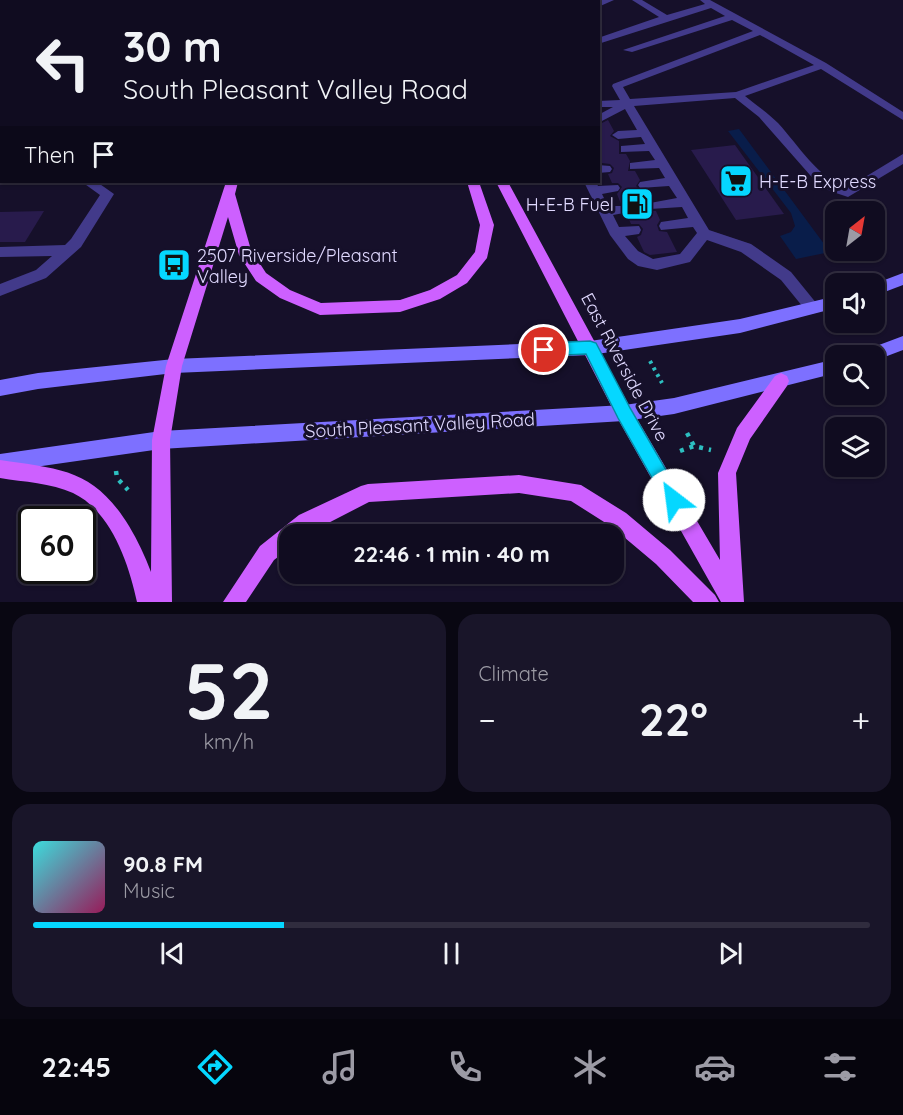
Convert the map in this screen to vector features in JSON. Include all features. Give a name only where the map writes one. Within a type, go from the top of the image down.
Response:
[{"type":"main road","points":[[230,188],[244,251],[261,277],[285,294],[320,309],[400,306],[435,295],[462,279],[482,254],[488,225],[473,183]]},
{"type":"main road","name":"East Riverside Drive","points":[[503,183],[624,413],[733,602]]},
{"type":"main road","points":[[161,602],[161,440],[174,366],[230,188]]},
{"type":"main road","points":[[885,286],[903,279]]},
{"type":"main road","points":[[0,388],[38,381],[174,366],[590,348],[740,326],[825,305]]},
{"type":"main road","points":[[885,350],[903,343]]},
{"type":"main road","name":"South Pleasant Valley Road","points":[[0,463],[161,440],[624,413],[674,406],[825,369]]},
{"type":"main road","points":[[733,602],[727,473],[743,434],[781,381]]},
{"type":"main road","points":[[0,469],[51,477],[79,487],[96,497],[105,507],[137,561],[148,602]]},
{"type":"main road","points":[[304,524],[368,493],[519,484],[574,492],[624,524]]},
{"type":"main road","points":[[624,524],[663,557],[708,602]]},
{"type":"main road","points":[[234,602],[267,553],[279,544]]},
{"type":"lane","points":[[636,0],[666,18]]},
{"type":"lane","points":[[600,40],[708,2],[822,65],[903,117]]},
{"type":"lane","points":[[628,50],[732,17]]},
{"type":"lane","points":[[701,228],[617,86],[760,32]]},
{"type":"lane","points":[[600,104],[737,95],[822,65]]},
{"type":"lane","points":[[737,95],[764,115],[813,173],[834,189],[848,193],[903,158]]},
{"type":"lane","points":[[600,119],[627,103]]},
{"type":"lane","points":[[618,135],[645,133]]},
{"type":"lane","points":[[625,149],[653,147]]},
{"type":"lane","points":[[634,166],[663,164]]},
{"type":"lane","points":[[644,185],[673,181]]},
{"type":"lane","points":[[0,290],[40,274],[76,243],[108,194],[90,183]]},
{"type":"lane","points":[[592,186],[627,252],[638,262],[652,265],[685,258],[701,228]]},
{"type":"lane","points":[[592,186],[614,188]]},
{"type":"lane","points":[[655,206],[685,202]]},
{"type":"lane","points":[[606,211],[624,209]]},
{"type":"lane","points":[[666,226],[701,228],[746,248],[786,276],[812,309]]},
{"type":"lane","points":[[617,232],[634,230]]},
{"type":"lane","points":[[0,252],[68,250]]},
{"type":"path","points":[[650,360],[662,382]]},
{"type":"path","points":[[687,432],[694,446]]},
{"type":"path","points":[[680,451],[694,446],[717,451]]},
{"type":"path","points":[[116,464],[117,478],[128,490]]},
{"type":"water","points":[[739,129],[825,245],[825,253],[796,259],[780,236],[791,232],[795,226],[791,213],[728,131]]},
{"type":"building","name":"H-E-B Fuel","points":[[608,120],[614,131],[610,136],[619,141],[619,154],[626,154],[630,161],[628,171],[635,171],[640,180],[636,186],[640,190],[645,190],[650,201],[646,207],[650,211],[656,211],[660,220],[657,225],[659,231],[667,232],[677,252],[650,255],[644,252],[637,237],[641,235],[643,229],[639,224],[631,224],[627,215],[633,208],[629,204],[621,204],[617,194],[622,187],[618,183],[612,183],[608,174],[612,173],[614,168],[610,164],[602,163],[600,159],[600,124]]},
{"type":"building","name":"H-E-B Express","points":[[735,145],[784,214],[736,220],[691,150]]},
{"type":"building","points":[[44,211],[25,242],[0,242],[0,212]]},
{"type":"place","name":"H-E-B Express","points":[[736,181]]},
{"type":"place","name":"H-E-B Fuel","points":[[637,204]]},
{"type":"place","name":"2507 Riverside/Pleasant Valley","points":[[174,265]]},
{"type":"route","points":[[544,350],[590,348],[674,500]]}]
